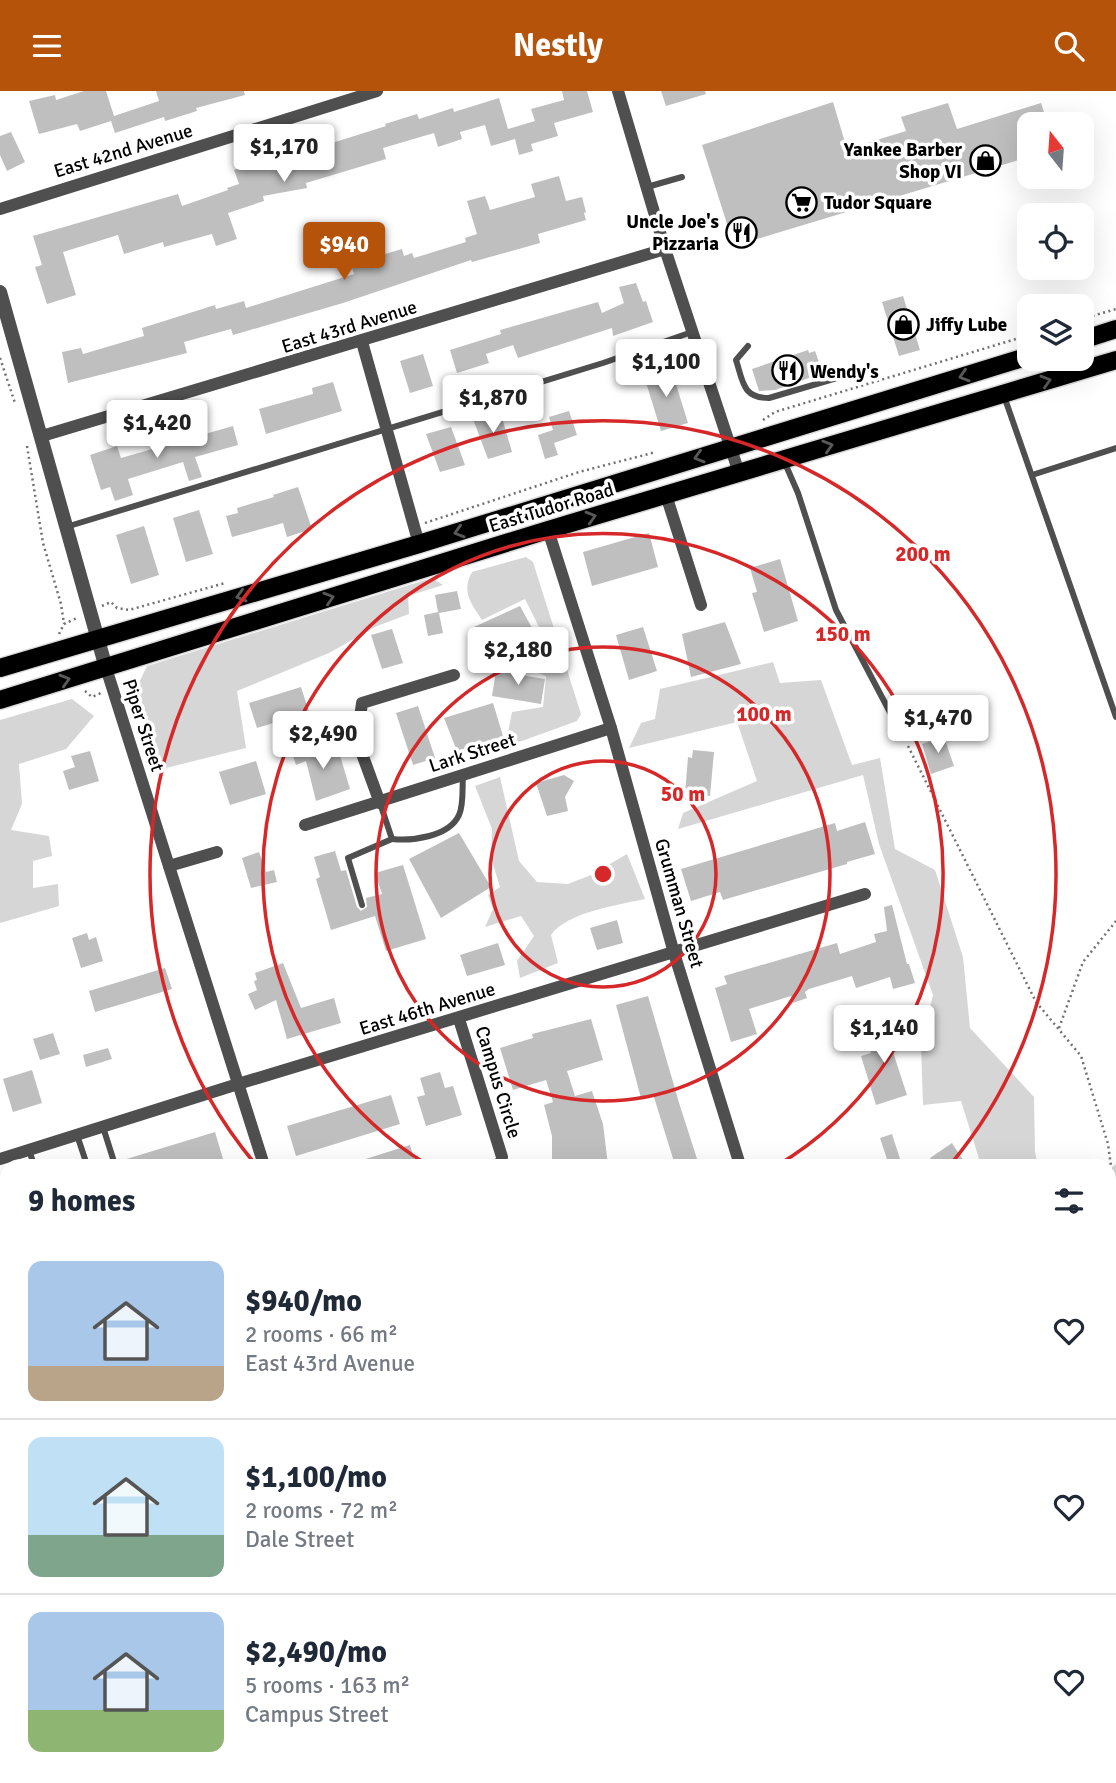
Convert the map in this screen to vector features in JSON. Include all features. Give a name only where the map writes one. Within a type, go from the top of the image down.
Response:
[{"type":"main road","points":[[1094,336],[1116,329]]},
{"type":"main road","name":"East Tudor Road","points":[[0,669],[416,535],[730,448],[1017,360]]},
{"type":"main road","name":"East Tudor Road","points":[[0,700],[548,530],[1116,360]]},
{"type":"street","name":"East 42nd Avenue","points":[[0,209],[377,91]]},
{"type":"street","points":[[618,91],[666,250],[739,473]]},
{"type":"street","name":"East 43rd Avenue","points":[[42,436],[666,250]]},
{"type":"street","name":"Piper Street","points":[[0,292],[97,639],[262,1159]]},
{"type":"street","points":[[362,342],[416,535]]},
{"type":"street","points":[[667,495],[701,605]]},
{"type":"street","name":"Grumman Street","points":[[548,530],[611,728],[674,953],[738,1159]]},
{"type":"street","points":[[380,803],[357,740],[362,703],[454,675]]},
{"type":"street","name":"Lark Street","points":[[305,825],[611,728]]},
{"type":"street","points":[[169,866],[217,852]]},
{"type":"street","name":"East 46th Avenue","points":[[0,1159],[865,894]]},
{"type":"street","name":"Campus Circle","points":[[459,1019],[496,1159]]},
{"type":"lane","points":[[647,187],[682,177]]},
{"type":"lane","points":[[66,527],[603,363],[692,332]]},
{"type":"lane","points":[[748,346],[736,360],[746,390],[757,398],[769,398],[847,375]]},
{"type":"lane","points":[[1003,394],[1116,717]]},
{"type":"lane","points":[[1032,475],[1116,448]]},
{"type":"lane","points":[[783,460],[798,493],[836,610],[904,737]]},
{"type":"lane","points":[[362,905],[348,858],[392,839],[423,837],[443,830],[460,814],[463,775]]},
{"type":"lane","points":[[380,803],[392,839]]},
{"type":"lane","points":[[103,1127],[111,1159]]},
{"type":"lane","points":[[77,1135],[85,1159]]},
{"type":"lane","points":[[29,1150],[32,1159]]},
{"type":"path","points":[[1094,315],[1116,309]]},
{"type":"path","points":[[757,424],[775,412],[1017,339]]},
{"type":"path","points":[[0,358],[16,407]]},
{"type":"path","points":[[25,439],[43,543],[61,604],[64,624]]},
{"type":"path","points":[[416,535],[579,472],[657,452]]},
{"type":"path","points":[[111,602],[117,608],[129,610],[232,581]]},
{"type":"path","points":[[904,737],[1035,1002],[1081,1056],[1108,1144],[1110,1159]]},
{"type":"path","points":[[1059,1029],[1083,962],[1116,923]]},
{"type":"path","points":[[1116,1631],[1116,1649]]},
{"type":"shaded area","points":[[526,557],[533,562],[581,714],[577,721],[505,747],[512,712],[543,707],[546,676],[524,667],[539,627],[525,599],[482,620],[469,597],[467,586],[472,572]]},
{"type":"shaded area","points":[[432,578],[443,585],[408,596],[409,614],[377,626],[329,653],[237,691],[246,748],[158,770],[134,693],[147,666]]},
{"type":"shaded area","points":[[773,662],[780,683],[821,680],[852,765],[880,758],[895,849],[935,870],[963,957],[970,1028],[1034,1097],[1037,1159],[979,1159],[961,1101],[923,1105],[921,1045],[933,995],[879,844],[863,775],[678,829],[683,813],[757,781],[737,722],[629,748],[641,723],[655,719],[660,689]]},
{"type":"shaded area","points":[[72,699],[94,716],[66,749],[19,764],[22,804],[11,830],[49,836],[52,856],[33,861],[33,888],[58,884],[59,906],[0,923],[0,720]]},
{"type":"shaded area","points":[[500,777],[519,861],[537,882],[568,884],[591,875],[627,854],[645,899],[581,915],[559,927],[551,935],[558,963],[520,978],[517,961],[534,936],[521,916],[485,927],[493,909],[488,895],[500,887],[491,858],[492,829],[475,786]]},
{"type":"building","points":[[84,91],[106,91],[114,116],[159,101],[156,91],[244,91],[245,95],[196,108],[197,111],[165,121],[164,117],[115,133],[111,121],[80,131],[77,124],[39,134],[29,101],[55,95],[56,100]]},
{"type":"building","points":[[562,91],[587,91],[593,112],[554,123],[558,136],[531,144],[533,151],[519,155],[515,139],[491,146],[485,125],[460,132],[462,139],[438,147],[434,133],[383,148],[386,159],[306,183],[307,188],[263,196],[264,201],[228,213],[237,239],[216,246],[212,234],[164,247],[163,242],[124,254],[118,235],[63,252],[76,295],[47,304],[35,267],[42,265],[33,236],[178,194],[182,206],[239,184],[234,170],[256,163],[256,166],[315,155],[313,149],[417,114],[419,119],[453,108],[454,112],[499,98],[508,129],[535,121],[531,109],[564,100]]},
{"type":"building","points":[[661,91],[705,91],[706,94],[666,106]]},
{"type":"building","name":"Tudor Square","points":[[833,102],[847,149],[906,131],[901,117],[948,103],[957,129],[1041,103],[1044,112],[1017,112],[1017,161],[734,246],[702,145]]},
{"type":"building","points":[[11,132],[25,162],[7,171],[0,155],[0,136]]},
{"type":"building","points":[[559,176],[566,201],[582,197],[586,220],[538,234],[540,243],[472,262],[471,260],[343,303],[233,335],[231,329],[184,342],[187,353],[68,383],[62,352],[81,348],[83,354],[144,336],[142,328],[215,305],[216,309],[244,301],[246,308],[354,274],[351,264],[402,249],[404,256],[412,253],[414,258],[466,242],[465,238],[477,234],[467,201],[485,196],[490,210],[535,197],[531,184]]},
{"type":"building","points":[[636,283],[653,322],[613,336],[612,328],[518,358],[513,345],[486,354],[489,363],[457,373],[450,350],[501,334],[500,330],[598,302],[602,313],[624,303],[619,287]]},
{"type":"building","points":[[903,296],[920,350],[899,356],[882,302]]},
{"type":"building","name":"Wendy's","points":[[808,350],[809,353],[815,351],[823,373],[775,390],[759,391],[752,369]]},
{"type":"building","points":[[423,354],[433,386],[410,393],[400,361]]},
{"type":"building","points":[[671,368],[688,423],[661,431],[644,376]]},
{"type":"building","points":[[333,382],[342,411],[266,434],[259,409],[313,394],[312,388]]},
{"type":"building","points":[[500,411],[512,452],[488,459],[473,419]]},
{"type":"building","points":[[569,411],[577,435],[554,443],[558,455],[545,459],[538,435],[553,430],[549,417]]},
{"type":"building","points":[[233,426],[238,445],[195,457],[202,477],[189,481],[183,462],[128,479],[133,495],[115,501],[110,487],[101,490],[90,455],[117,446],[121,458]]},
{"type":"building","points":[[451,427],[465,465],[440,472],[426,434]]},
{"type":"building","points":[[298,487],[312,529],[287,537],[283,523],[232,537],[226,516],[238,513],[237,508]]},
{"type":"building","points":[[199,510],[213,554],[186,562],[173,518]]},
{"type":"building","points":[[144,526],[159,575],[131,584],[116,535]]},
{"type":"building","points":[[649,533],[658,567],[592,586],[583,552]]},
{"type":"building","points":[[780,559],[798,621],[764,632],[752,593],[757,592],[750,568]]},
{"type":"building","points":[[457,591],[461,609],[439,613],[443,633],[428,636],[424,615],[438,612],[435,595]]},
{"type":"building","points":[[520,606],[532,628],[487,651],[474,627]]},
{"type":"building","points":[[725,622],[741,664],[691,677],[682,634]]},
{"type":"building","points":[[643,627],[657,671],[629,680],[616,635]]},
{"type":"building","points":[[392,629],[403,663],[382,669],[371,635]]},
{"type":"building","points":[[496,671],[545,679],[541,704],[492,696]]},
{"type":"building","points":[[301,687],[309,712],[257,728],[249,703]]},
{"type":"building","points":[[493,703],[503,736],[457,751],[444,718]]},
{"type":"building","points":[[418,706],[435,758],[413,765],[396,713]]},
{"type":"building","points":[[944,737],[954,766],[931,774],[922,744]]},
{"type":"building","points":[[319,743],[324,758],[339,752],[350,789],[316,801],[306,761],[296,765],[292,753]]},
{"type":"building","points":[[693,750],[714,752],[710,796],[685,794],[688,757],[692,758]]},
{"type":"building","points":[[90,751],[99,781],[69,790],[63,771],[75,767],[71,756]]},
{"type":"building","points":[[256,761],[266,794],[230,805],[219,772]]},
{"type":"building","points":[[564,775],[574,781],[565,797],[568,811],[547,816],[536,783]]},
{"type":"building","points":[[865,822],[875,854],[723,900],[720,892],[691,901],[681,869],[835,823],[837,831]]},
{"type":"building","points":[[459,833],[491,887],[441,918],[409,859]]},
{"type":"building","points":[[335,851],[341,871],[346,870],[357,907],[361,911],[367,907],[366,898],[382,894],[375,873],[403,865],[426,939],[386,951],[375,916],[331,930],[316,879],[320,877],[314,857]]},
{"type":"building","points":[[259,852],[266,872],[274,870],[277,882],[251,888],[242,858]]},
{"type":"building","points":[[892,905],[907,964],[915,983],[893,989],[890,977],[856,988],[852,976],[809,989],[805,992],[807,998],[793,1003],[791,996],[749,1009],[757,1034],[731,1042],[715,988],[727,984],[724,976],[837,943],[840,954],[876,942],[874,934],[887,931],[884,907]]},
{"type":"building","points":[[617,920],[623,943],[597,950],[590,928]]},
{"type":"building","points":[[87,933],[89,940],[96,937],[103,961],[81,968],[72,938]]},
{"type":"building","points":[[498,943],[505,965],[467,976],[460,955]]},
{"type":"building","points":[[283,963],[301,1008],[334,998],[341,1023],[287,1039],[276,1000],[255,1010],[248,994],[257,990],[255,973]]},
{"type":"building","points":[[165,968],[172,989],[95,1012],[89,991]]},
{"type":"building","points":[[648,996],[697,1159],[673,1159],[653,1094],[641,1098],[616,1005]]},
{"type":"building","points":[[591,1019],[603,1060],[567,1071],[575,1096],[592,1091],[603,1124],[607,1159],[552,1159],[552,1136],[544,1105],[553,1102],[546,1080],[513,1090],[500,1048],[533,1038],[532,1034]]},
{"type":"building","points":[[893,1024],[901,1050],[893,1052],[907,1095],[876,1105],[861,1056],[871,1053],[864,1033]]},
{"type":"building","points":[[53,1033],[60,1054],[40,1060],[33,1039]]},
{"type":"building","points":[[108,1048],[112,1059],[86,1067],[83,1055]]},
{"type":"building","points":[[32,1070],[42,1103],[13,1112],[3,1079]]},
{"type":"building","points":[[440,1072],[445,1088],[453,1086],[462,1115],[426,1126],[417,1097],[425,1095],[420,1078]]},
{"type":"building","points":[[391,1095],[400,1124],[296,1156],[287,1126]]},
{"type":"building","points":[[215,1132],[223,1159],[127,1159]]},
{"type":"building","points":[[892,1134],[900,1159],[887,1159],[880,1138]]},
{"type":"building","points":[[952,1143],[962,1159],[931,1159]]},
{"type":"building","points":[[410,1145],[414,1159],[366,1159]]},
{"type":"place","name":"Yankee Barber Shop VI","points":[[985,160]]},
{"type":"place","name":"Tudor Square","points":[[801,202]]},
{"type":"place","name":"Uncle Joe's Pizzaria","points":[[742,232]]},
{"type":"place","name":"Jiffy Lube","points":[[903,324]]},
{"type":"place","name":"Wendy's","points":[[787,371]]}]
